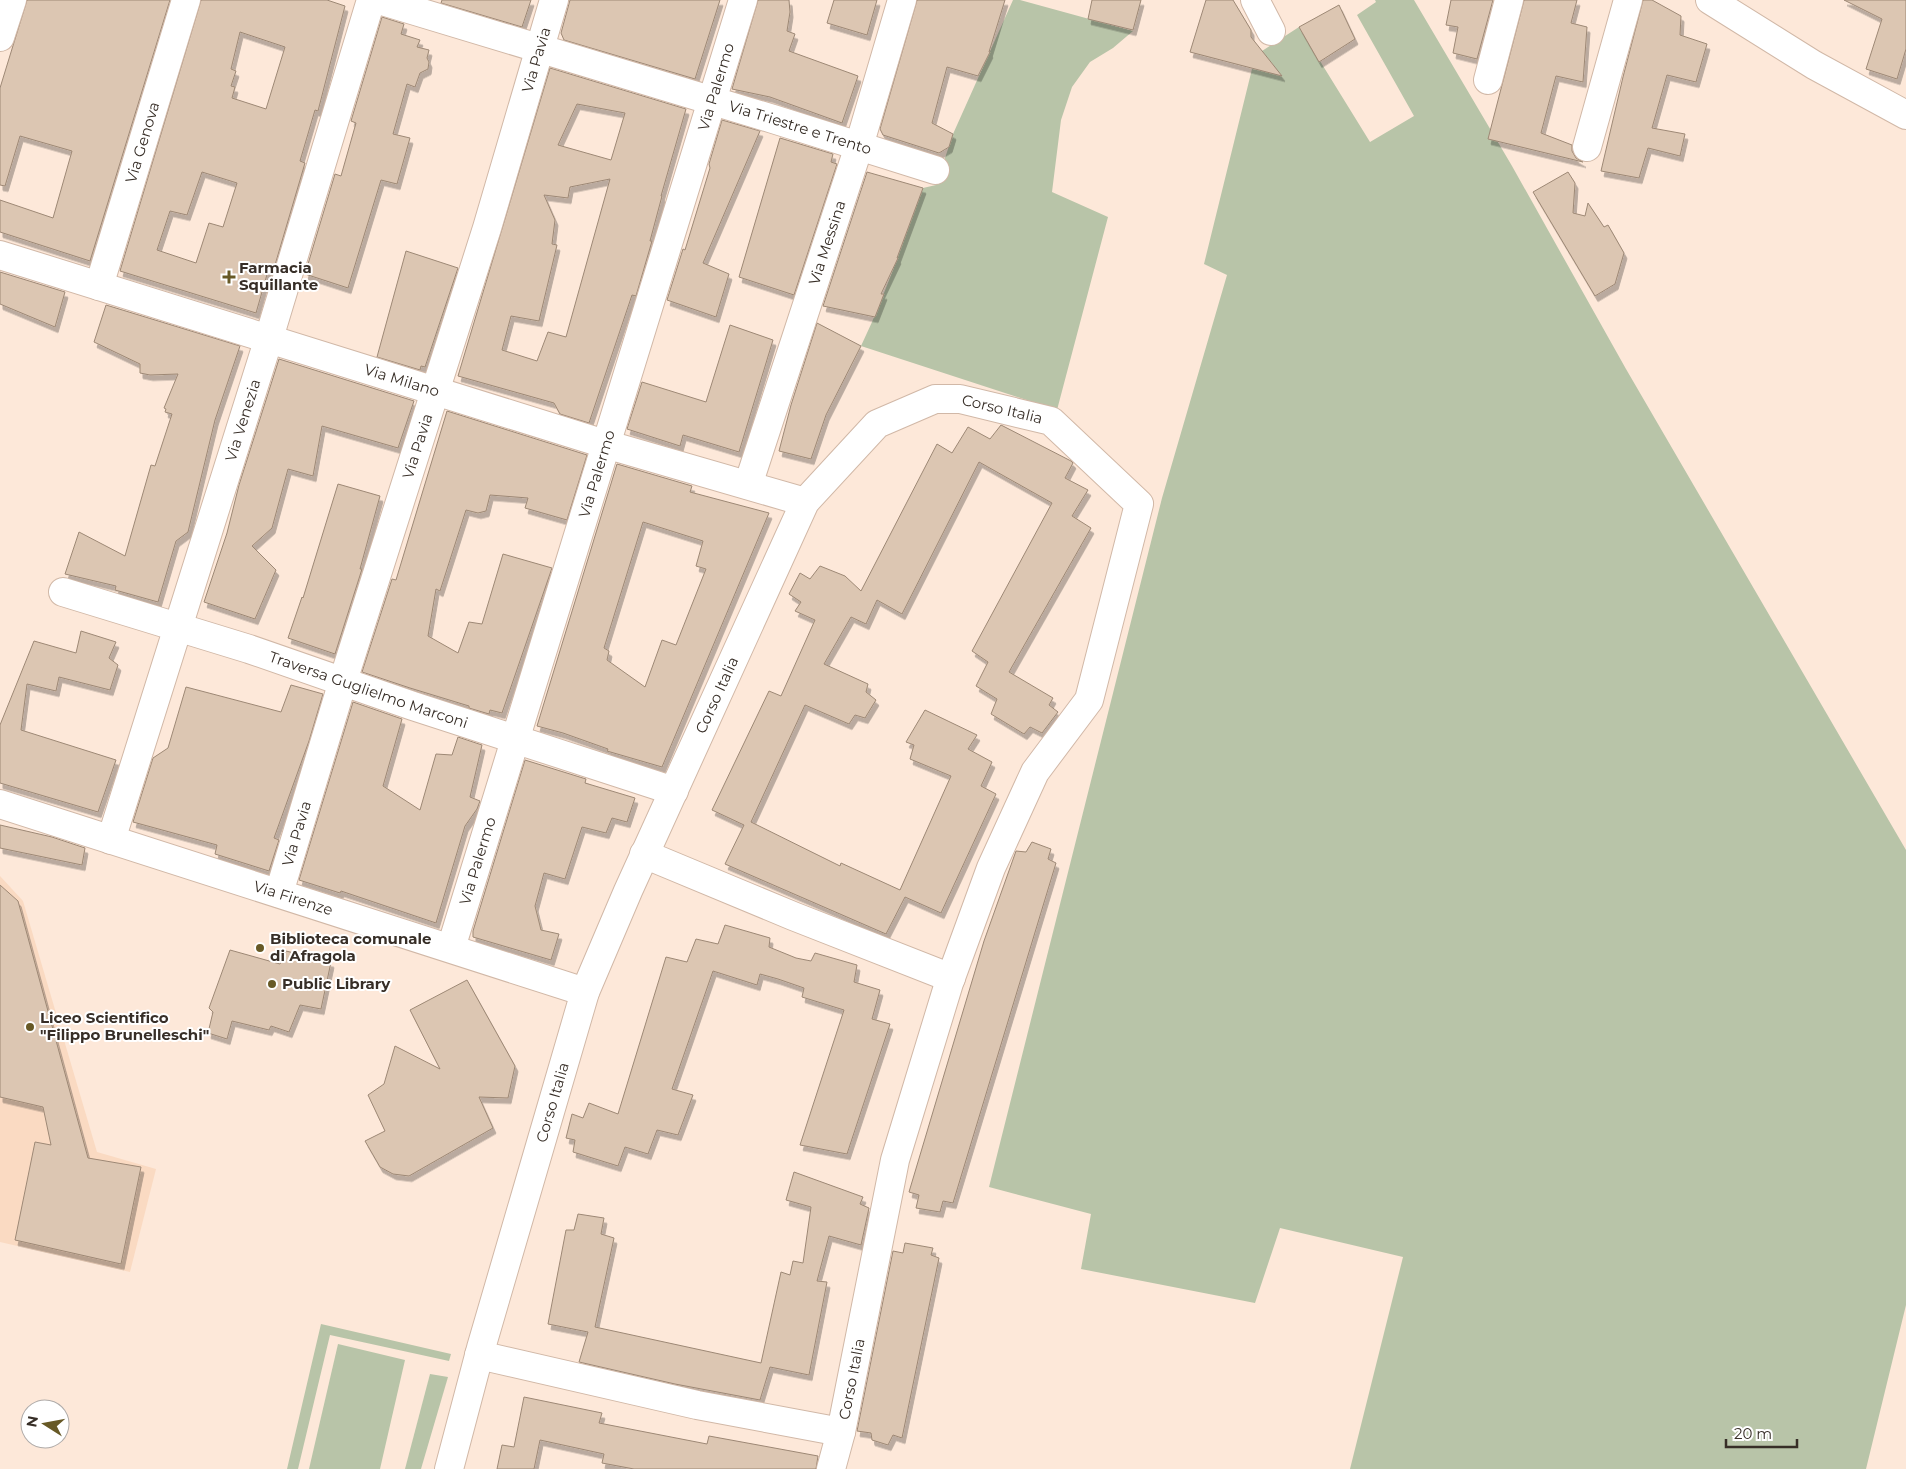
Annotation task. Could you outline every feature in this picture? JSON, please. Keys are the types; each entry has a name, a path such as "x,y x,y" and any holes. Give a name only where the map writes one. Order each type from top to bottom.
{"street":[{"path":"0,37 12,0"},
{"name":"Via Genova","path":"99,286 186,0"},
{"name":"Via Venezia","path":"111,840 269,338 371,0"},
{"name":"Via Triestre e Trento","path":"379,0 935,170"},
{"name":"Via Pavia","path":"279,893 343,681 436,391 554,0"},
{"name":"Via Palermo","path":"451,948 743,0"},
{"name":"Via Messina","path":"748,485 859,146 902,0"},
{"path":"1255,0 1271,32"},
{"path":"1488,80 1509,0"},
{"path":"1587,147 1628,0"},
{"path":"1710,0 1814,65 1906,115"},
{"name":"Via Milano","path":"0,255 605,444 805,502"},
{"name":"Corso Italia","path":"449,1469 479,1355 585,992 644,854 805,502 877,424 935,399 960,400 1051,421 1139,504 1088,700 1035,772 991,868 950,978 895,1160 842,1432 831,1469"},
{"name":"Traversa Guglielmo Marconi","path":"63,592 178,627 674,791"},
{"name":"Via Firenze","path":"0,804 585,992"},
{"path":"644,854 802,920 950,978"},
{"name":"Corso Italia","path":"479,1355 697,1405 842,1432"}],"shaded area":[{"name":"Liceo Scientifico \"Filippo Brunelleschi\"","path":"0,876 23,901 97,1152 156,1169 130,1272 0,1242"}],"green space":[{"path":"1013,0 1020,0 1133,31 1113,48 1090,62 1072,87 1061,120 1052,192 1108,217 1057,410 861,346 886,287 923,188 936,185 953,134"},
{"path":"1375,0 1414,0 1512,166 1626,369 1906,850 1906,1305 1866,1469 1350,1469 1403,1257 1280,1228 1255,1303 1081,1269 1091,1214 989,1187 1162,498 1227,275 1204,264 1252,69 1264,71 1274,66 1262,51 1299,27 1370,142 1414,116 1357,15 1376,2"},
{"path":"321,1324 451,1354 449,1361 330,1335 298,1469 287,1469"},
{"path":"338,1344 405,1360 380,1469 309,1469"},
{"path":"430,1374 448,1377 421,1469 405,1469"}],"building":[{"path":"27,0 170,0 90,261 0,232 0,200 53,218 72,151 20,136 5,186 0,185 0,88"},
{"path":"201,0 327,0 345,6 318,111 315,110 300,161 305,163 275,265 270,264 256,313 120,271","holes":["240,32 285,47 266,109 232,98 235,87 231,86 236,71 231,69","202,172 237,183 223,227 209,223 196,263 157,250 170,211 187,215"]},
{"path":"442,0 531,0 522,27 441,3"},
{"path":"570,0 720,0 695,79 564,40 561,33"},
{"path":"758,0 789,0 790,12 787,31 795,34 789,51 858,76 842,123 770,97 732,89"},
{"path":"834,0 877,0 867,35 827,23"},
{"path":"917,0 1005,0 990,52 978,76 947,67 932,123 953,134 949,147 939,153 883,135 880,129"},
{"path":"1092,0 1141,0 1133,30 1088,19"},
{"path":"1206,0 1233,0 1251,30 1251,37 1282,76 1190,52"},
{"path":"1451,0 1493,0 1477,59 1453,53 1458,27 1446,25"},
{"path":"1524,0 1577,0 1571,23 1587,27 1583,82 1556,76 1541,133 1572,145 1572,151 1576,158 1583,162 1488,139"},
{"path":"1643,0 1652,0 1681,16 1680,35 1707,44 1696,82 1667,75 1652,128 1685,134 1680,156 1648,148 1639,178 1601,171"},
{"path":"1844,0 1906,0 1906,49 1897,79 1866,69 1882,19"},
{"path":"1339,5 1355,39 1319,62 1299,27"},
{"path":"382,17 404,24 401,34 420,40 417,47 429,50 427,58 429,62 428,69 420,73 415,87 407,84 393,134 410,138 397,184 381,180 348,288 305,274 335,174 341,176 356,123 351,121"},
{"path":"550,68 686,109 661,196 650,241 652,241 636,296 632,295 589,423 560,414 554,403 458,376","holes":["577,104 625,113 611,160 558,145","610,179 566,337 548,332 537,361 502,350 511,316 539,321 557,245 552,244 555,220 544,195 568,198 570,187"]},
{"path":"722,120 760,131 703,263 729,274 716,317 667,300 683,249 685,250 710,168 709,164"},
{"path":"780,138 833,154 831,162 837,164 794,295 739,277"},
{"path":"867,172 923,188 898,258 881,294 884,294 875,317 823,306"},
{"path":"1568,172 1575,183 1573,213 1585,216 1588,203 1604,227 1608,225 1624,253 1615,284 1595,296 1533,192"},
{"path":"406,251 458,268 425,367 421,366 420,370 377,357"},
{"path":"0,272 65,292 55,327 0,304"},
{"path":"106,305 240,346 215,420 188,532 176,541 158,602 115,590 116,586 65,574 79,532 125,556 151,465 155,466 172,414 165,412 166,409 164,408 178,374 150,375 140,373 140,364 94,342"},
{"path":"817,323 861,346 826,415 811,459 779,451 791,405"},
{"path":"730,325 773,340 739,452 683,435 680,446 627,429 642,382 706,402"},
{"path":"279,359 414,401 398,448 322,426 313,476 288,469 272,528 252,546 276,570 255,619 204,602 227,533 239,485"},
{"path":"447,411 587,455 567,520 525,508 528,498 490,495 486,511 478,513 466,510 440,591 436,589 428,636 458,653 469,622 482,624 503,554 552,568 502,713 490,710 489,714 362,672 392,579 396,580"},
{"path":"1001,425 1071,461 1073,463 1065,478 1088,490 1072,516 1091,528 1009,672 1053,698 1049,705 1058,712 1042,733 1030,727 1024,734 991,714 997,699 976,686 988,662 972,651 1052,503 979,462 902,614 877,600 866,624 851,617 824,664 868,684 866,692 876,700 865,718 855,715 849,724 805,705 751,822 840,866 841,863 900,890 951,776 910,759 914,745 906,742 925,710 977,735 968,749 992,762 981,786 996,794 941,913 905,897 886,934 725,864 744,825 712,810 769,691 781,696 815,620 795,611 801,602 789,594 800,573 810,579 820,566 845,576 861,591 937,444 952,453 968,427 990,439"},
{"path":"617,464 692,486 690,492 769,513 662,767 607,751 608,749 537,726","holes":["643,522 703,541 696,566 706,569 676,645 662,640 645,687 607,660 609,651 604,648"]},
{"path":"338,484 380,496 360,569 362,569 335,654 288,638 303,598"},
{"path":"81,631 116,642 109,658 118,665 110,690 59,677 56,691 27,684 21,730 116,760 98,812 0,783 0,725 34,641 76,653"},
{"path":"291,685 323,694 309,741 274,838 279,840 269,871 215,854 217,845 133,822 153,758 168,748 186,687 281,712"},
{"path":"353,702 402,719 383,786 420,810 436,754 452,755 458,737 482,745 470,797 480,801 477,809 465,826 436,923 341,891 340,893 299,880"},
{"path":"525,760 586,779 585,783 635,798 627,822 612,818 606,833 582,827 565,879 544,873 535,906 541,930 559,934 551,960 473,937 473,931"},
{"path":"0,825 52,837 85,848 82,865 0,848"},
{"path":"1032,842 1051,849 1048,859 1056,863 953,1203 943,1201 940,1212 916,1208 919,1195 909,1192 984,941 1016,851 1026,852"},
{"name":"Liceo Scientifico \"Filippo Brunelleschi\"","path":"0,885 18,901 88,1158 141,1167 121,1264 15,1240 35,1142 51,1145 43,1107 0,1097"},
{"path":"725,925 770,938 769,947 796,958 811,961 815,953 857,965 854,982 880,990 872,1019 890,1024 847,1154 800,1145 844,1010 802,997 804,988 778,979 760,974 757,985 713,971 672,1089 693,1095 678,1135 657,1130 648,1154 625,1147 618,1166 573,1152 575,1140 566,1138 572,1114 583,1118 589,1103 618,1114 666,957 687,962 696,939 718,944"},
{"name":"Public Library","path":"230,950 280,964 286,951 331,962 321,1009 300,1005 289,1032 271,1026 269,1030 232,1021 227,1039 208,1033 213,1012 209,1008"},
{"path":"467,980 515,1066 508,1098 479,1097 493,1128 409,1176 393,1174 380,1167 365,1141 385,1131 368,1095 384,1084 395,1046 440,1069 410,1010"},
{"path":"794,1172 863,1197 860,1204 869,1208 861,1245 829,1236 817,1281 827,1282 809,1375 770,1367 760,1400 675,1384 579,1362 588,1332 548,1324 566,1230 574,1230 578,1214 604,1218 601,1234 614,1238 595,1327 761,1363 781,1272 790,1275 793,1261 803,1263 811,1207 786,1200"},
{"path":"905,1243 933,1248 931,1255 939,1258 902,1438 893,1435 888,1445 872,1440 871,1433 857,1431 893,1251 903,1253"},
{"path":"524,1397 602,1413 599,1423 707,1444 709,1436 818,1456 816,1469 634,1469 602,1463 604,1454 540,1440 534,1469 497,1469 502,1445 514,1447"}],"place":[{"name":"Farmacia Squillante","path":"229,277"},
{"name":"Biblioteca comunale di Afragola","path":"260,948"},
{"name":"Public Library","path":"272,984"},
{"name":"Liceo Scientifico \"Filippo Brunelleschi\"","path":"30,1027"}]}
